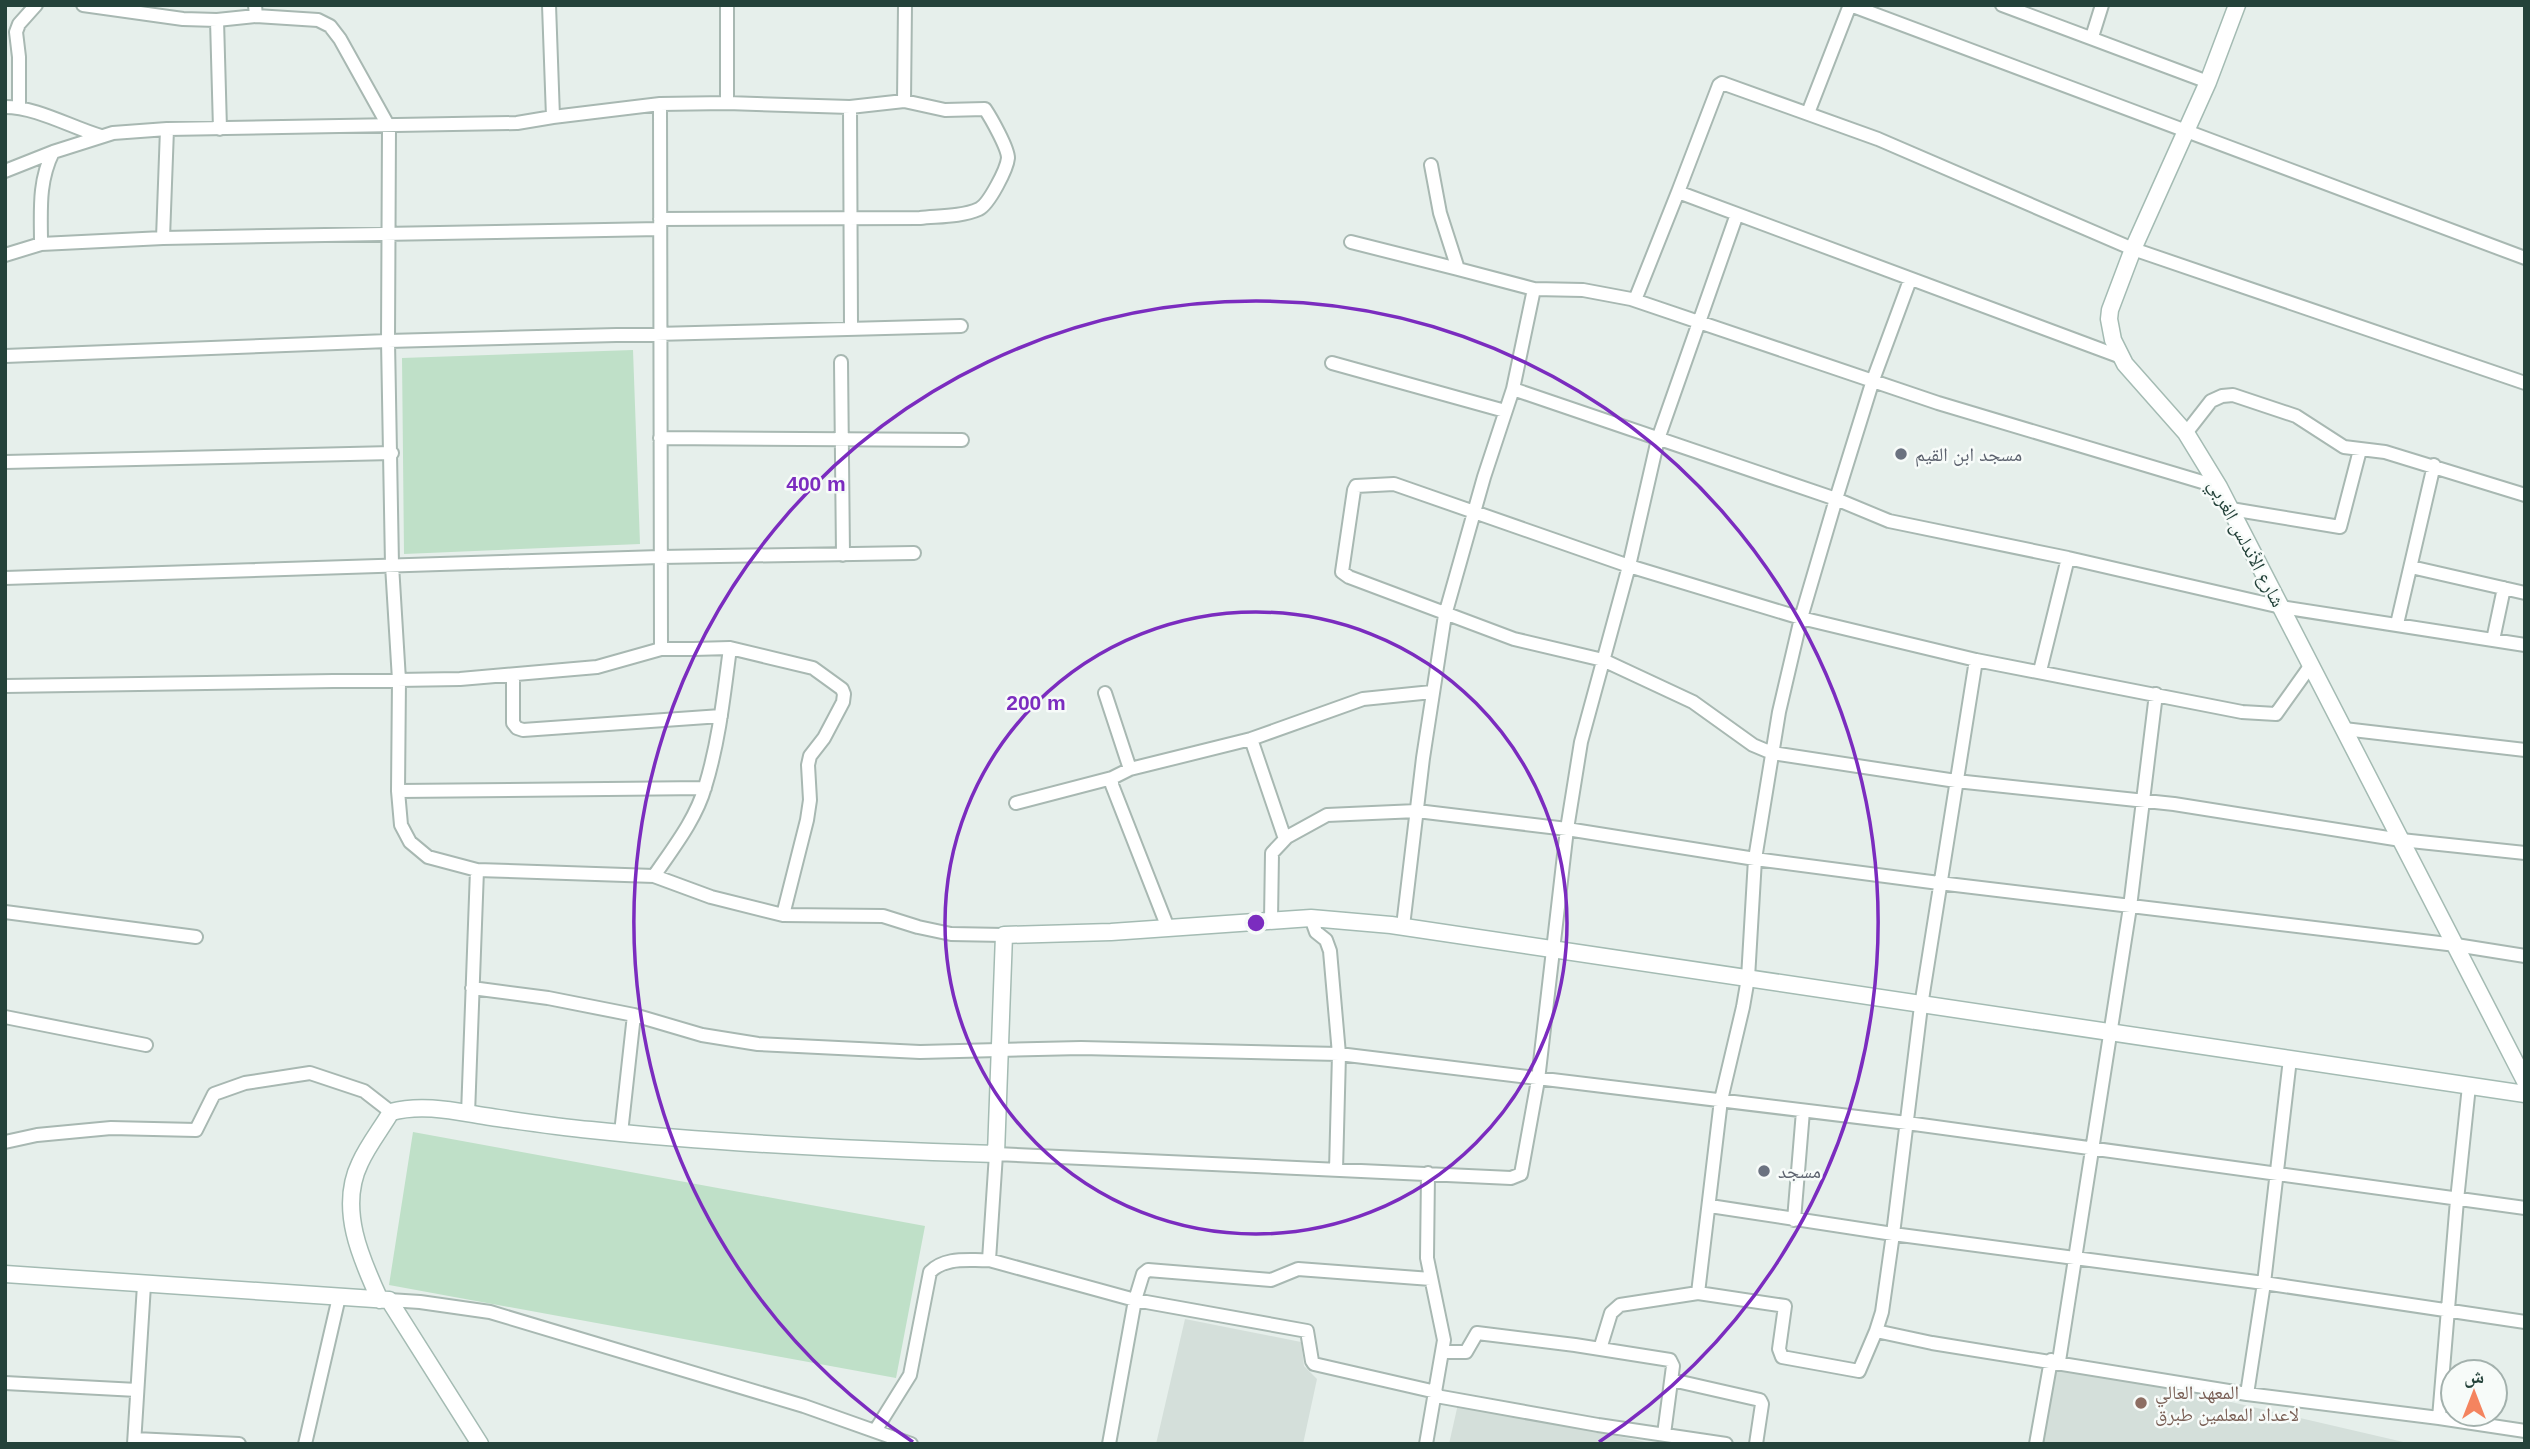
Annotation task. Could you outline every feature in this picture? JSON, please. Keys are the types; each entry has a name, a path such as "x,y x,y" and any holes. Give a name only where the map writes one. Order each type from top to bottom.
{"street":[{"path":"19,107 16,32 19,24 36,5"},
{"path":"83,5 183,19 217,20 255,11 318,20 330,26 340,39 389,127 388,341 392,565 399,680 398,791 401,825 410,842 428,857 477,870 654,876 711,897 783,915 883,916 951,934 1004,935 1168,928 1311,918 1403,926 1921,1006 2525,1094"},
{"path":"553,117 549,5 564,5"},
{"path":"727,5 727,103"},
{"path":"904,101 905,5"},
{"path":"1808,113 1850,5 2525,258"},
{"path":"2002,5 2208,82"},
{"path":"2092,37 2102,5"},
{"name":"شارع الأندلس الغربي","path":"2237,5 2208,82 2133,249 2110,310 2110,328 2129,370 2186,433 2219,487 2525,1081"},
{"path":"217,20 220,130"},
{"path":"5,58 19,57"},
{"path":"1635,300 1719,84 1878,139 2133,249 2525,383"},
{"path":"5,172 53,152 113,133 517,123 660,104 727,103 850,107 904,101 945,110 983,108 1008,158 992,195 979,208 955,215 389,234 163,238 41,244 5,255"},
{"path":"660,104 661,649"},
{"path":"5,107 19,107 101,136"},
{"path":"850,107 851,327"},
{"path":"163,238 167,130"},
{"path":"41,244 41,186 44,170 53,152"},
{"path":"1431,165 1440,213 1458,269"},
{"path":"1678,192 2121,357"},
{"path":"480,1444 369,1275 352,1228 351,1195 359,1165 391,1112 406,1108 434,1108 549,1126 621,1133 1511,1178 1521,1174 1538,1080 1567,829 1581,742 1629,566 1658,439 1737,214"},
{"path":"1351,242 1534,289 1583,290 1635,300 1986,418 2219,487"},
{"path":"1698,1293 1721,1100 1748,978 1755,859 1779,712 1801,618 1872,380 1910,279"},
{"path":"1403,926 1432,692 1445,615 1474,511 1513,389 1534,289"},
{"path":"5,356 388,341 961,326"},
{"path":"841,362 842,555"},
{"path":"1332,363 1505,411"},
{"path":"1513,389 1836,499 1889,521 2068,558 2281,607 2525,645"},
{"path":"2186,433 2211,401 2233,395 2296,416 2344,447 2385,452 2525,495"},
{"path":"660,438 962,440"},
{"path":"2231,509 2340,527 2360,450"},
{"path":"5,462 391,453"},
{"path":"2397,624 2434,465"},
{"path":"2311,665 2280,710 2270,715 2242,712 1976,660 1801,618 1629,566 1394,484 1356,486 1354,490 1343,573 1445,615 1524,642 1604,660 1693,702 1753,745 1772,753 1956,782 2142,801 2401,840 2525,853"},
{"path":"5,578 660,557 914,553"},
{"path":"2040,671 2068,558"},
{"path":"2411,567 2525,593"},
{"path":"2493,640 2504,588"},
{"path":"654,876 689,823 705,788 720,716 730,648"},
{"path":"5,686 399,680 513,675 597,667 661,649 730,648 813,668 842,689 844,694 824,738 810,757 810,800 783,915"},
{"path":"1600,1349 1611,1313 1620,1305 1698,1293 1785,1306 1779,1349 1782,1357 1859,1371 1882,1312 1921,1006 1976,660"},
{"path":"513,675 513,723 523,730 720,716"},
{"path":"1016,803 1112,778 1130,769 1251,739 1350,703 1381,696 1432,692"},
{"path":"1105,693 1130,769"},
{"path":"2036,1444 2055,1361 2092,1150 2130,907 2156,694"},
{"path":"2344,729 2525,750"},
{"path":"1251,739 1285,839"},
{"path":"1112,778 1112,785 1168,928"},
{"path":"398,791 705,788"},
{"path":"1270,920 1272,853 1285,839 1327,815 1417,811 1567,829 1755,859 2456,945 2525,956"},
{"path":"468,1114 477,870"},
{"path":"5,912 196,937"},
{"path":"1311,918 1316,932 1326,940 1331,951 1339,1054 1336,1170"},
{"path":"989,1260 1001,1049 1004,935"},
{"path":"472,988 548,998 634,1015 702,1035 758,1044 920,1052 1001,1049 1339,1054 1907,1124 2525,1208"},
{"path":"621,1133 634,1015"},
{"path":"5,1017 146,1045"},
{"path":"2247,1394 2264,1283 2290,1059"},
{"path":"5,1142 37,1135 111,1128 196,1130 214,1094 245,1083 310,1073 364,1091 391,1112"},
{"path":"2443,1358 2469,1086"},
{"path":"1794,1220 1803,1111"},
{"path":"1426,1444 1444,1352 1444,1337 1427,1258 1428,1173"},
{"path":"1710,1206 2525,1322"},
{"path":"875,1431 910,1375 930,1272 946,1261 989,1260 1135,1300 1307,1331 1314,1364 1436,1394 1598,1425 1726,1444"},
{"path":"1109,1444 1135,1300 1143,1274 1148,1270 1271,1280 1298,1269 1432,1279"},
{"path":"5,1274 420,1302 490,1312 804,1406 911,1444"},
{"path":"144,1284 135,1441 239,1444"},
{"path":"305,1444 339,1297"},
{"path":"1876,1331 1932,1343 2247,1394 2439,1418"},
{"path":"1444,1352 1466,1352 1476,1333 1670,1360 1673,1366 1672,1380 1664,1434"},
{"path":"1672,1380 1760,1400 1762,1404 1756,1444"},
{"path":"5,1383 137,1390"},
{"path":"2500,1428 2525,1432"}],"shaded area":[{"path":"1185,1319 1301,1342 1304,1366 1317,1379 1303,1444 1156,1444"},
{"name":"المعهد العالي لاعداد المعلمين طبرق","path":"2055,1361 2412,1444 2041,1444"},
{"path":"1458,1404 1656,1444 1449,1444"}],"green space":[{"path":"633,350 640,544 404,554 402,358"},
{"path":"413,1132 925,1226 896,1378 389,1285"}],"place":[{"name":"مسجد ابن القيم","path":"1901,454"},
{"name":"مسجد","path":"1764,1171"},
{"name":"المعهد العالي لاعداد المعلمين طبرق","path":"2141,1403"}]}
